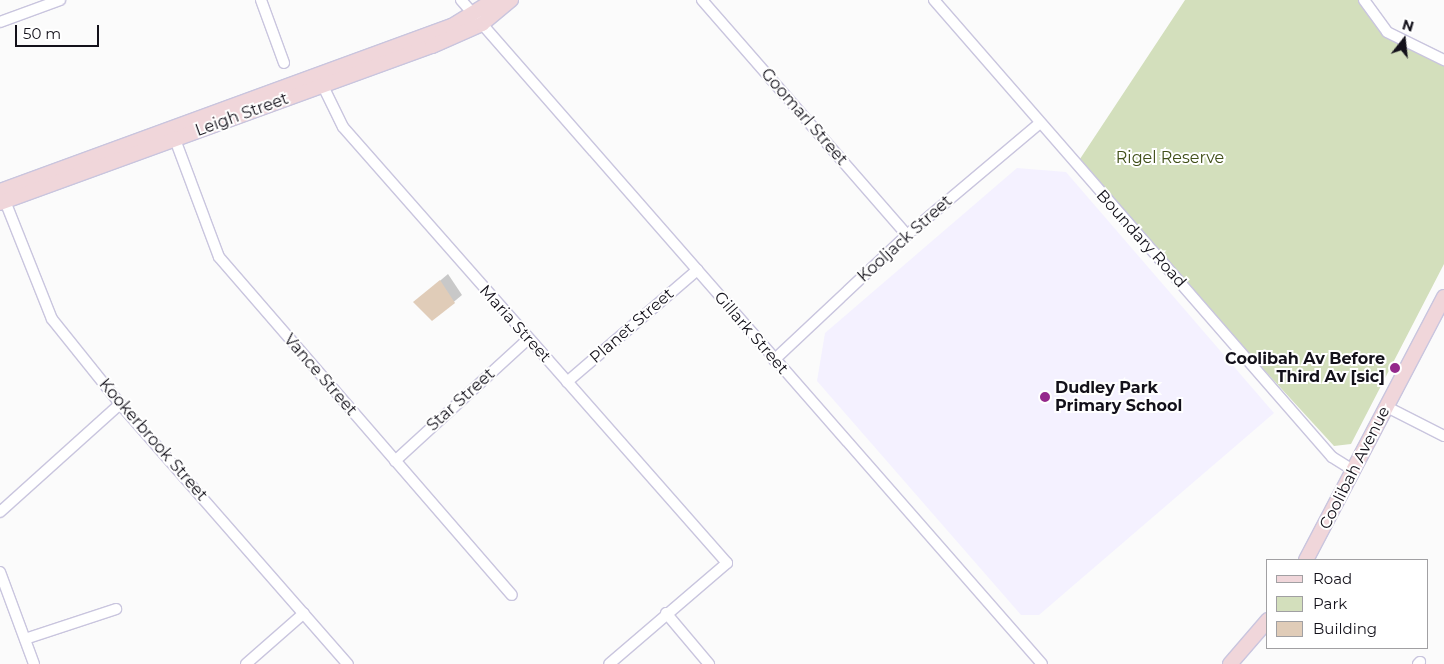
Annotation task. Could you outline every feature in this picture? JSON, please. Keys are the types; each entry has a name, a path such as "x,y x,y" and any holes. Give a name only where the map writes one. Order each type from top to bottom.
{"street":[{"path":"0,22 60,0"},
{"path":"260,0 284,63"},
{"name":"Gillark Street","path":"461,0 698,270 774,360 1042,664"},
{"path":"478,20 494,0"},
{"path":"478,20 511,0"},
{"name":"Goomarl Street","path":"702,0 907,235"},
{"name":"Boundary Road","path":"934,0 1332,456 1353,470"},
{"path":"1364,0 1387,32 1444,60"},
{"name":"Leigh Street","path":"2,197 478,20"},
{"name":"Maria Street","path":"320,80 343,127 727,563 666,613"},
{"name":"Kooljack Street","path":"774,360 907,235 1040,123"},
{"name":"Vance Street","path":"173,134 219,257 512,595"},
{"name":"Kookerbrook Street","path":"2,197 52,319 120,404 348,664"},
{"name":"Planet Street","path":"567,382 698,270"},
{"name":"Coolibah Avenue","path":"1307,559 1444,297"},
{"name":"Star Street","path":"395,462 528,339"},
{"path":"0,510 120,404"},
{"path":"1387,406 1444,436"},
{"path":"0,572 34,664"},
{"path":"25,639 116,609"},
{"path":"246,664 304,613"},
{"path":"609,664 666,613 709,664"},
{"path":"1230,664 1266,622"}],"shaded area":[{"name":"Dudley Park Primary School","path":"1017,168 1066,172 1274,413 1039,615 1021,615 817,381 825,333"}],"green space":[{"name":"Rigel Reserve","path":"1185,0 1364,0 1387,32 1444,60 1444,264 1351,444 1334,446 1076,165"}],"building":[{"path":"440,280 455,303 432,321 413,302"}],"place":[{"name":"Coolibah Av Before Third Av [sic]","path":"1395,368"},
{"name":"Dudley Park Primary School","path":"1045,397"}]}
